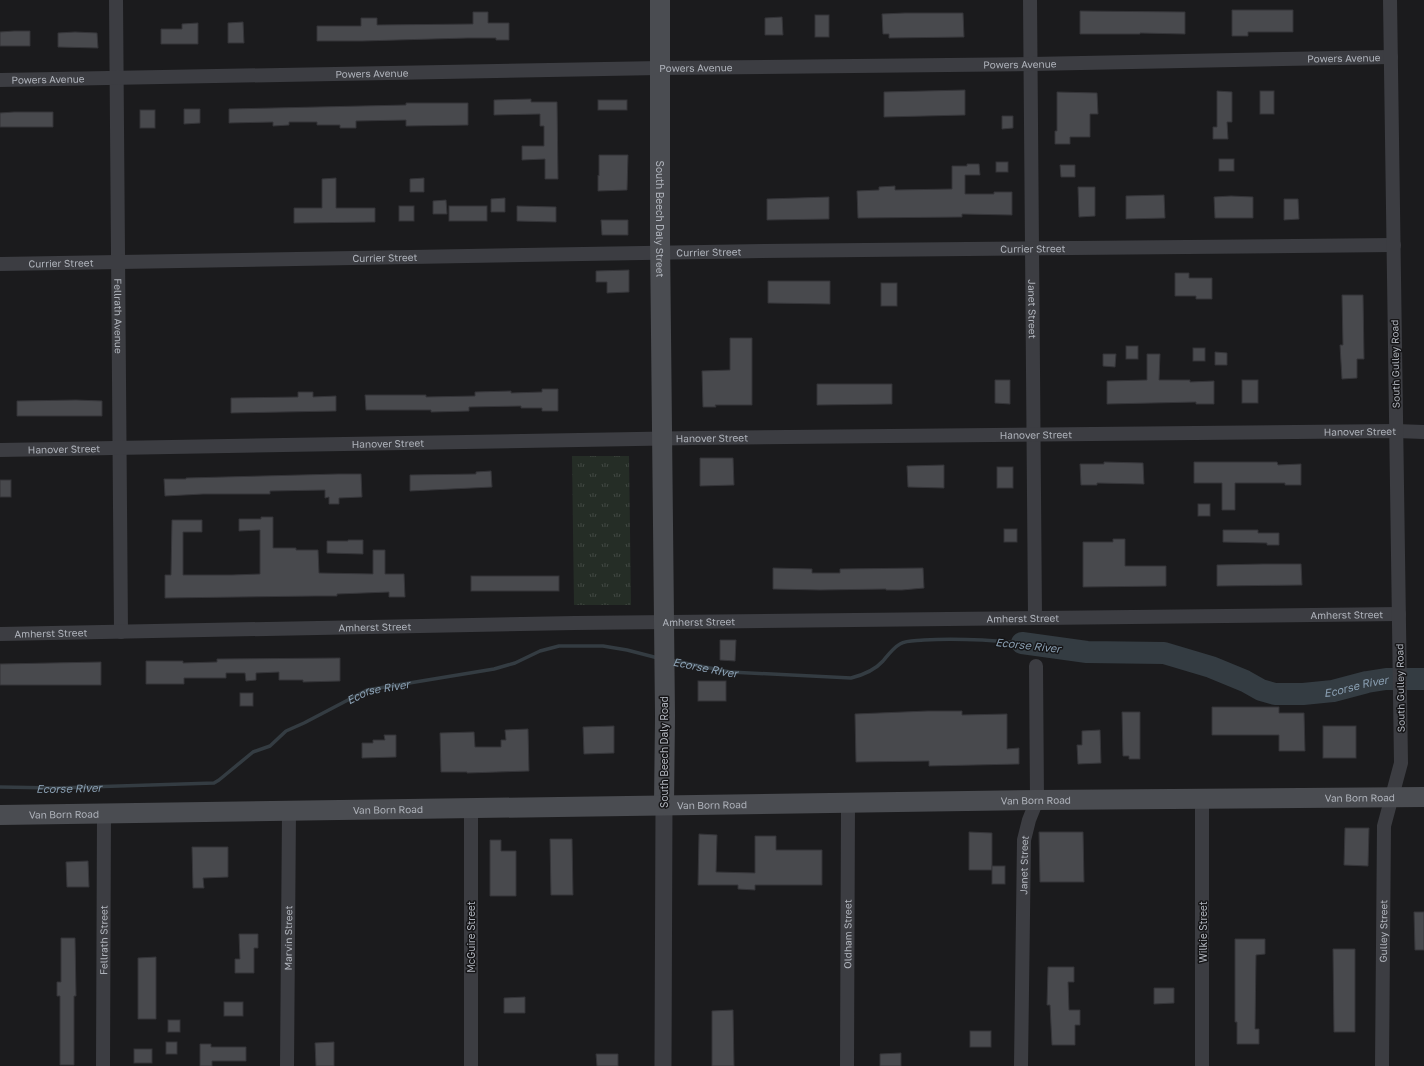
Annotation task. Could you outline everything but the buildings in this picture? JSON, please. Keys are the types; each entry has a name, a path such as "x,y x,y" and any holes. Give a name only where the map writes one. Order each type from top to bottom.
{"main road":[{"name":"South Beech Daly Street","path":"660,0 661,438"},
{"name":"South Beech Daly Road","path":"661,438 664,646 664,805"},
{"name":"Van Born Road","path":"0,815 1037,800 1424,797"}],"street":[{"name":"Fellrath Avenue","path":"116,0 120,632"},
{"name":"Janet Street","path":"1030,0 1036,618"},
{"name":"South Gulley Road","path":"1390,0 1401,763 1392,798"},
{"name":"Powers Avenue","path":"0,80 1391,57"},
{"name":"Currier Street","path":"0,264 660,253 1394,245"},
{"name":"Hanover Street","path":"0,450 661,438 1396,431 1424,432"},
{"name":"Amherst Street","path":"0,634 663,622 1399,614"},
{"name":"Janet Street","path":"1021,1066 1024,840 1029,820 1037,800 1036,666"},
{"name":"Gulley Street","path":"1382,1066 1384,826 1392,798"},
{"name":"Wilkie Street","path":"1202,799 1202,1066"},
{"name":"Oldham Street","path":"847,1066 848,803"},
{"name":"South Beech Daly Road","path":"663,1066 664,805"},
{"name":"McGuire Street","path":"470,1066 471,808"},
{"name":"Marvin Street","path":"287,1066 289,811"},
{"name":"Fellrath Street","path":"103,1066 104,813"}],"green space":[{"path":"572,456 629,456 631,605 574,605"}],"waterway":[{"name":"Ecorse River","path":"670,660 730,672 851,678 872,670 895,648 906,642 936,639 961,639 1022,643"},
{"name":"Ecorse River","path":"1022,643 1087,652 1164,653 1211,667 1245,681 1261,690 1275,694 1303,694 1333,691 1367,682 1386,679 1424,679"},
{"name":"Ecorse River","path":"0,787 56,788 214,783 253,752 270,746 286,731 367,690 494,669 515,663 540,651 559,646 603,646 627,650 658,658"}]}
